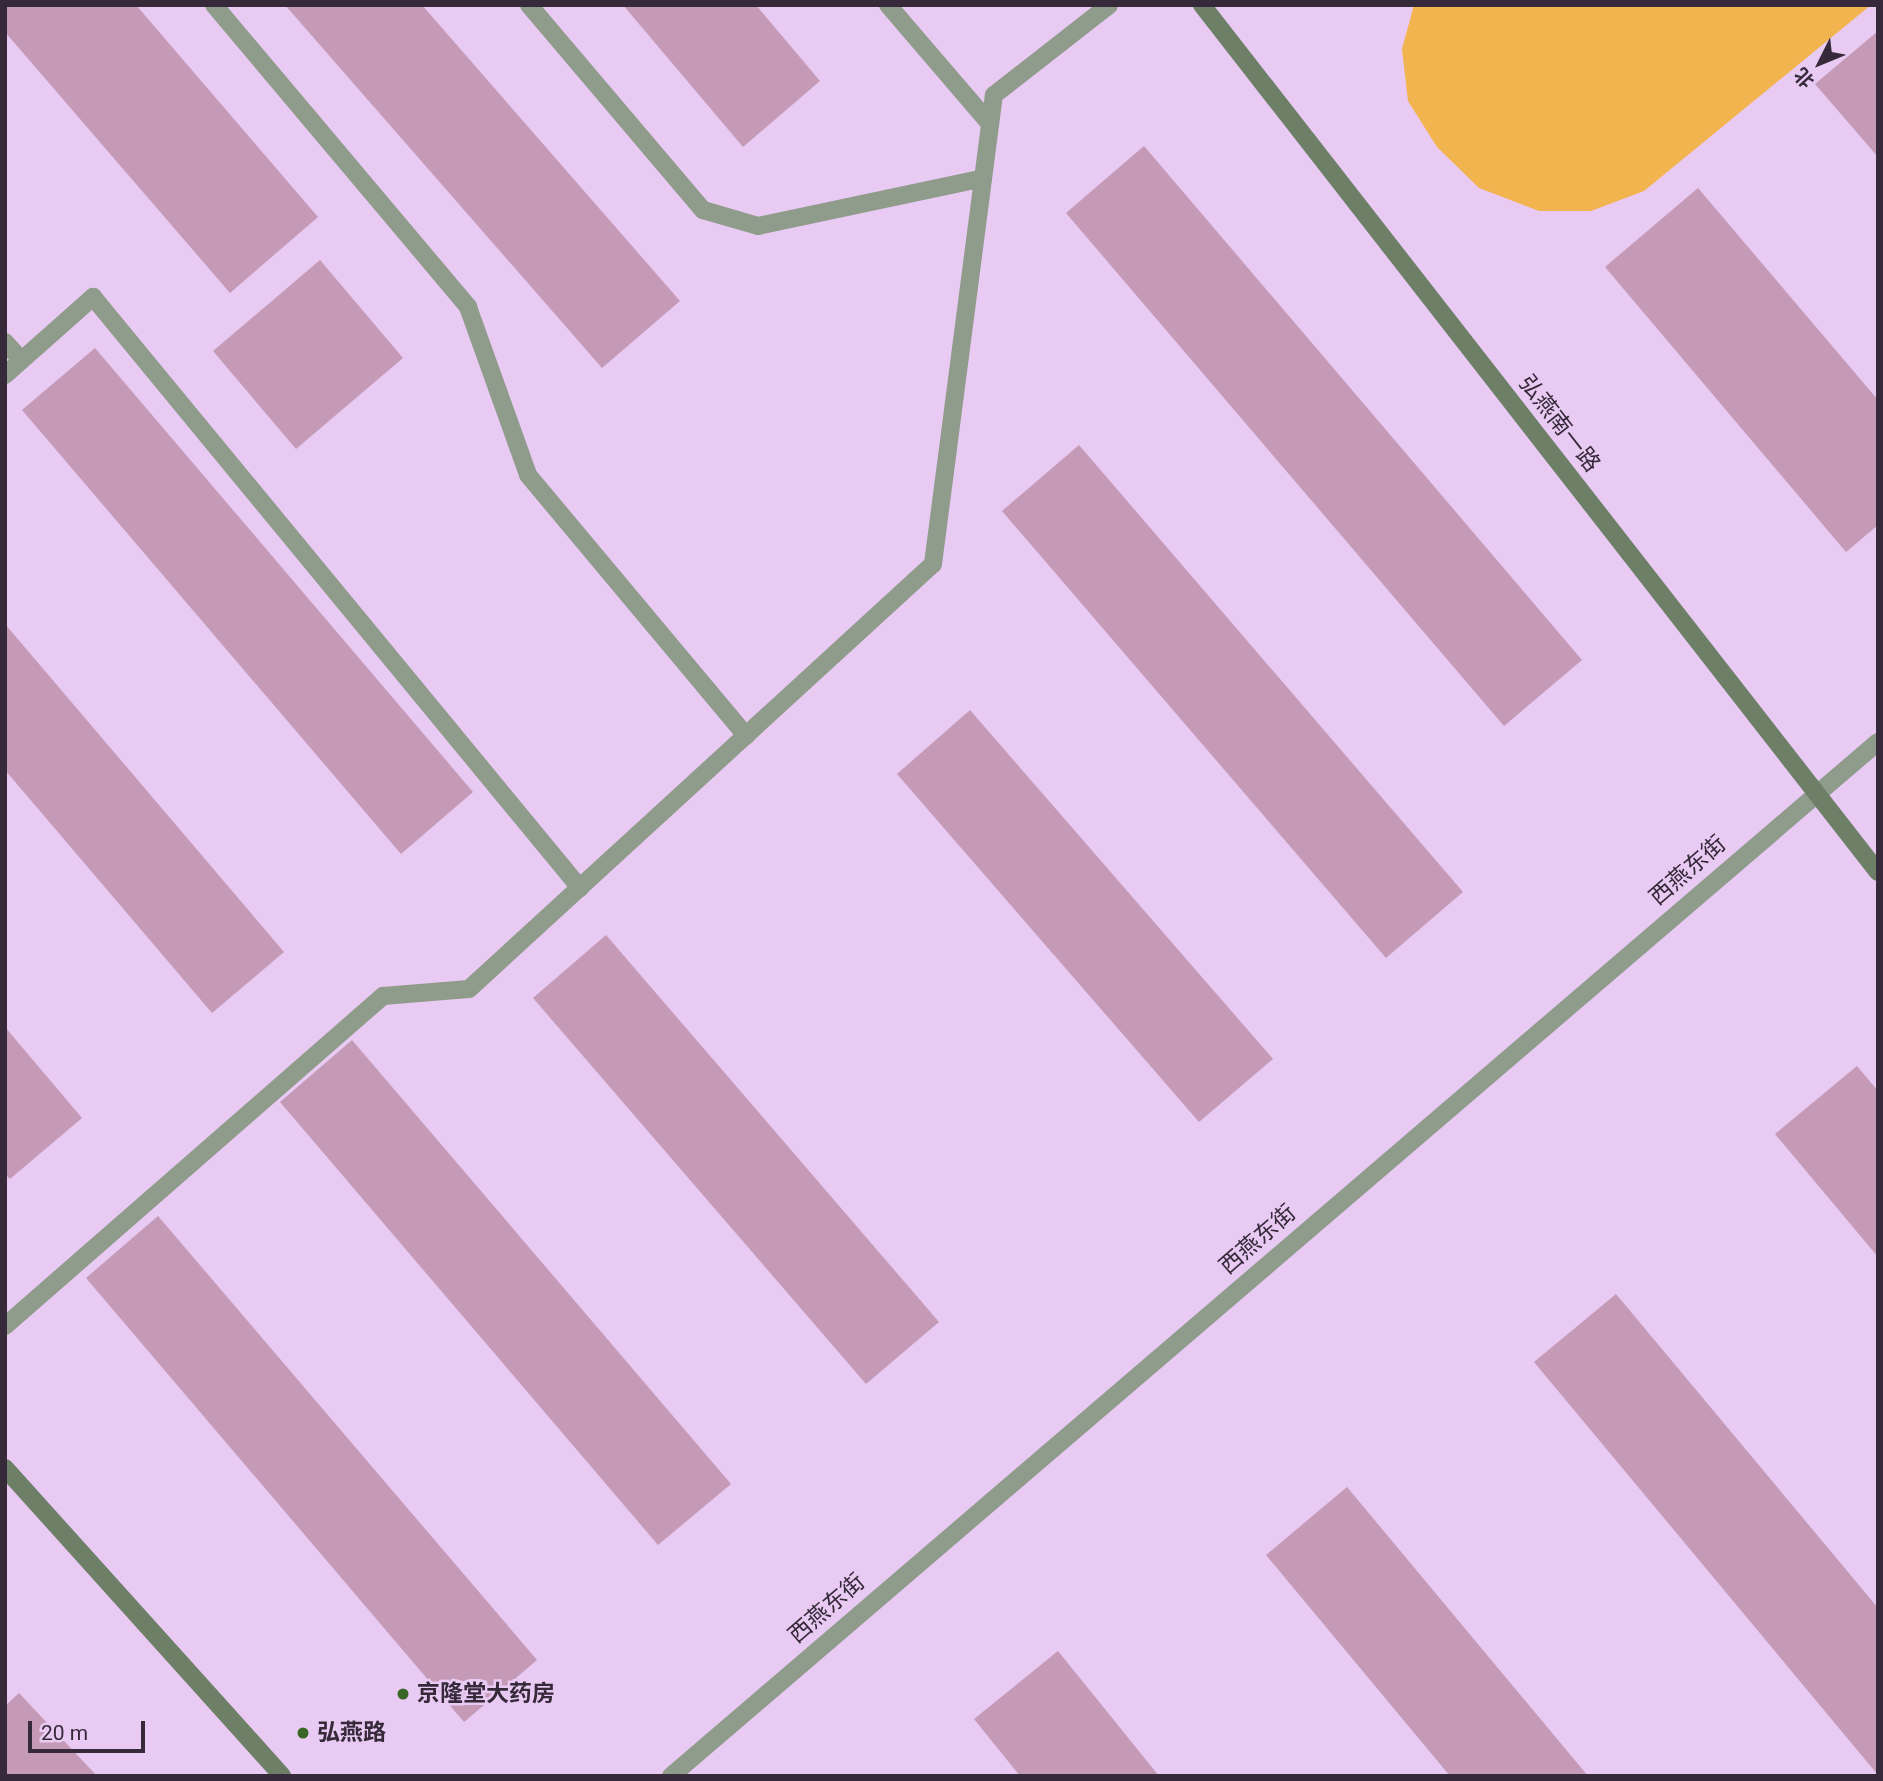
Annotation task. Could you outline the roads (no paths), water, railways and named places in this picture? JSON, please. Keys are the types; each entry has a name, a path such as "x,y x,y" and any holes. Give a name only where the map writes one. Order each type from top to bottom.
{"street":[{"path":"214,5 468,307 528,475 746,736"},
{"path":"529,5 703,210 758,226 983,178"},
{"path":"888,5 990,124"},
{"path":"5,1326 383,996 469,989 933,565 994,95 1109,5"},
{"name":"弘燕南一路","path":"1202,5 1878,872"},
{"path":"5,375 93,297 580,888"},
{"path":"5,342 21,360"},
{"name":"西燕东街","path":"671,1776 1878,742"},
{"path":"5,1468 282,1776"}],"place":[{"name":"京隆堂大药房","path":"403,1694"},
{"name":"弘燕路","path":"303,1733"}]}
